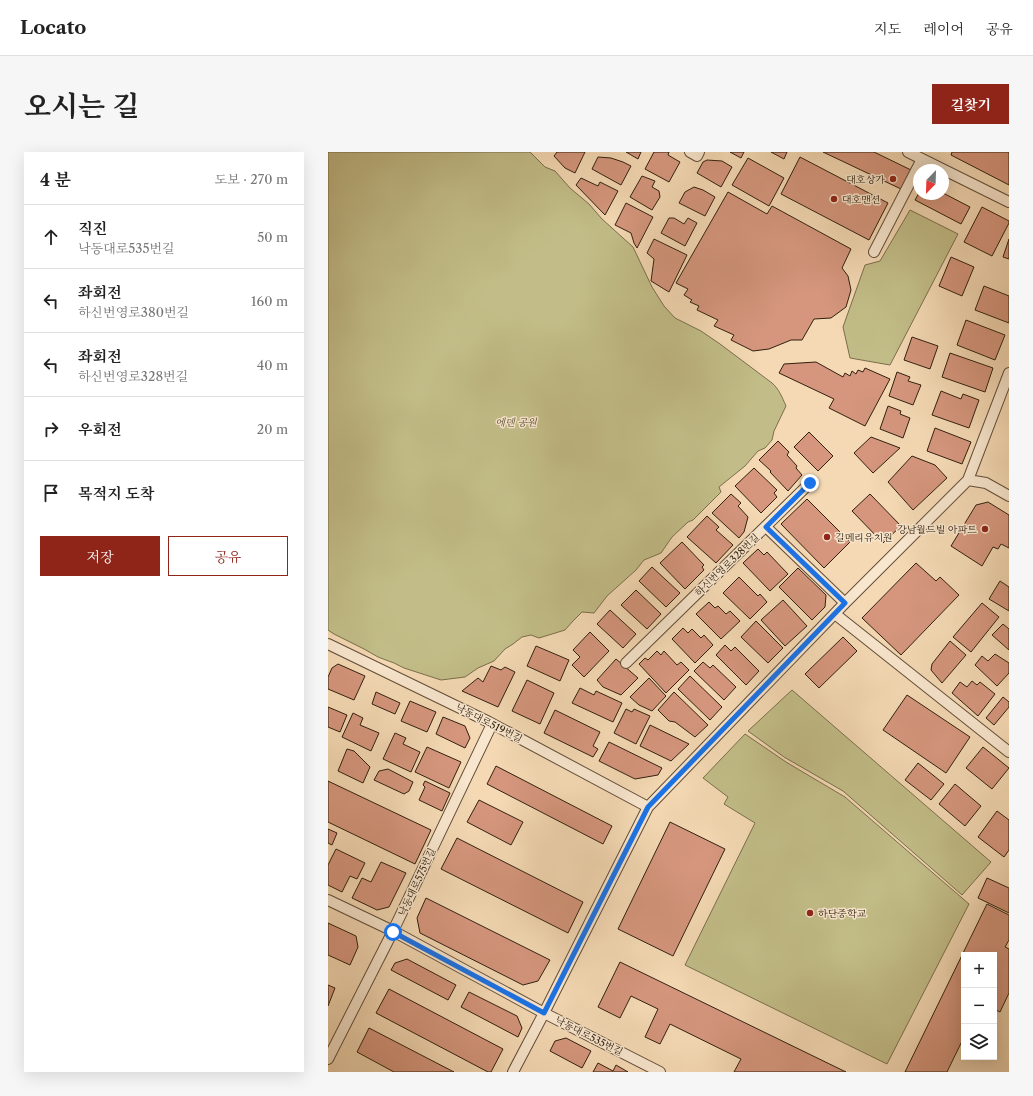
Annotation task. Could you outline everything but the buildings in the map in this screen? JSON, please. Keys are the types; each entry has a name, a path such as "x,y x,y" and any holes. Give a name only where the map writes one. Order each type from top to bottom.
{"lane":[{"path":"690,152 697,156 698,152"},
{"path":"908,152 1009,202"},
{"path":"874,252 922,159"},
{"path":"513,1072 648,807 845,603 968,480 1009,373"},
{"path":"968,480 986,483 1009,496"},
{"path":"766,527 810,483"},
{"name":"하신번영로328번길","path":"626,663 766,527 845,603"},
{"path":"835,614 1009,752"},
{"name":"낙동대로519번길","path":"329,649 492,724 648,807"},
{"name":"낙동대로575번길","path":"328,1059 393,932 492,724"},
{"name":"낙동대로535번길","path":"328,900 393,932 544,1013 660,1072"}],"green space":[{"name":"에덴 공원","path":"328,152 530,152 545,167 555,171 570,188 589,204 602,219 633,247 652,287 664,306 675,318 701,331 772,383 782,396 786,406 774,431 772,440 765,448 758,451 745,466 719,487 721,492 693,520 688,522 672,537 661,553 644,560 636,570 607,596 594,613 582,612 565,630 539,638 531,635 522,637 505,649 494,661 478,668 465,677 441,680 404,668 378,657 328,630"},
{"path":"910,210 958,234 890,365 850,358 843,327 865,265 880,261"},
{"path":"792,690 991,862 962,895 843,791 784,757 748,731"},
{"path":"745,734 786,762 845,797 969,904 887,1064 685,965 755,823 724,804 728,797 703,778"}],"place":[{"name":"대호상가","path":"893,179"},
{"name":"대호맨션","path":"834,199"},
{"name":"강남월드빌 아파트","path":"985,529"},
{"name":"길메리유치원","path":"827,537"},
{"name":"하단중학교","path":"810,913"}],"route":[{"path":"393,932 544,1013 648,807 845,603 766,527 810,483"}]}
